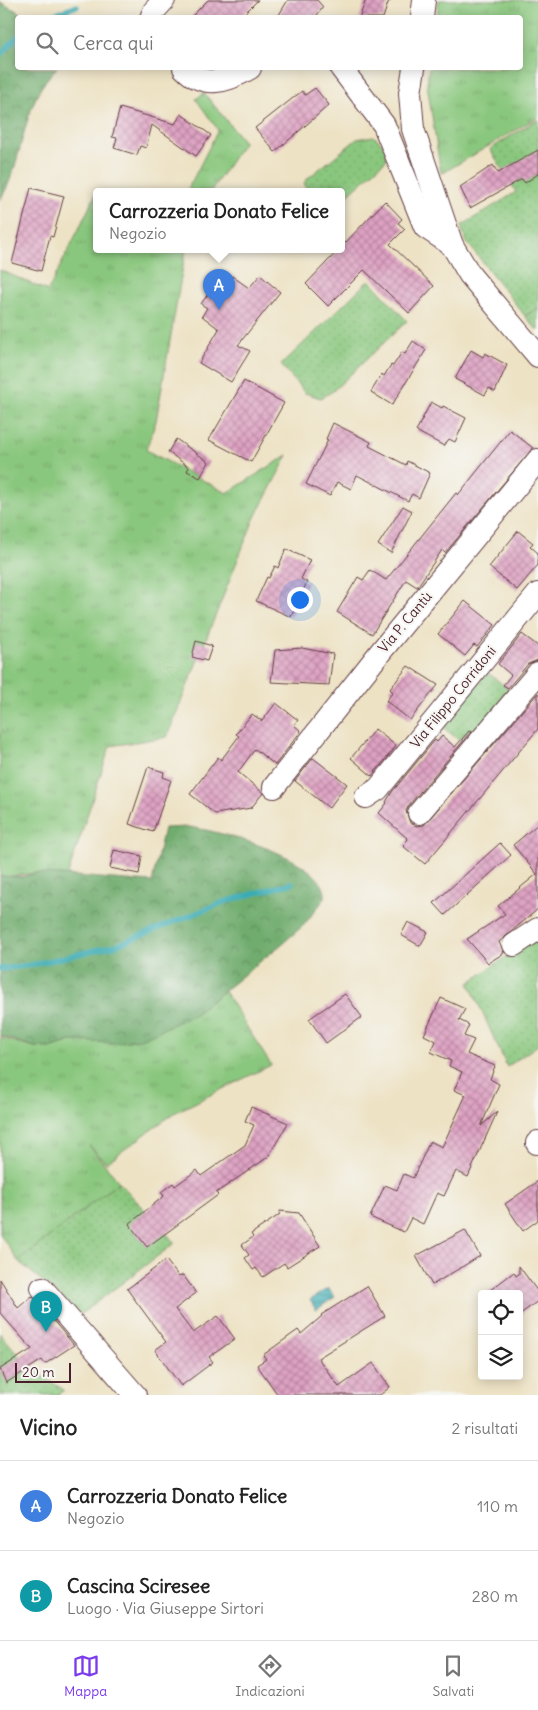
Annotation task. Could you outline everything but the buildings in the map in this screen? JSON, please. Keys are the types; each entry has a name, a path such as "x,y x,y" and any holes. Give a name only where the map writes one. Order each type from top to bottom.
{"street":[{"path":"152,15 164,0"},
{"path":"422,15 424,0"},
{"path":"186,70 199,80 214,82 236,76 246,70"},
{"path":"343,70 384,125 425,227 452,245"},
{"path":"414,70 410,93 413,128 452,245 470,274 538,356"},
{"name":"Via P. Cantù","path":"274,786 382,650 538,460"},
{"name":"Via Filippo Corridoni","path":"366,797 378,789 538,594"},
{"path":"419,813 538,673"},
{"path":"514,945 538,929"},
{"path":"42,1288 135,1395"}],"green space":[{"path":"439,0 538,0 538,117 441,174 427,84 429,70 523,70 523,15 437,15"},
{"path":"0,2 24,15 15,15 15,70 55,70 36,97 15,167 0,200"},
{"path":"204,93 244,142 213,188 189,188 218,130 196,99"},
{"path":"538,119 538,308 525,316 466,241 461,226 516,192 490,149"},
{"path":"373,136 384,146 386,160 345,197 345,188 306,188 304,183 308,178 357,139"},
{"path":"93,200 93,253 185,253 156,421 146,450 227,493 288,455 254,519 167,737 110,746 67,877 36,873 4,877 0,876 0,270 48,291"},
{"path":"369,280 407,321 333,391 321,398 305,393 281,365"},
{"path":"538,308 538,331 525,316"},
{"path":"482,668 512,692 476,736 469,731 460,741 436,722"},
{"path":"189,827 246,841 292,859 310,871 322,884 325,898 304,925 195,1014 141,1039 115,1043 71,1041 50,1048 35,1047 0,1036 0,876 22,877 36,873 152,882 164,828"},
{"path":"538,934 538,1045 507,1067 469,983"},
{"path":"224,991 271,1065 174,1113 106,1163 89,1145 119,1182 18,1261 0,1234 0,1038 35,1047 50,1048 203,1007"},
{"path":"119,1182 175,1243 81,1314 18,1261"},
{"path":"0,1333 30,1368 64,1390 57,1395 0,1395"}],"water":[{"path":"328,1288 335,1297 316,1310 310,1300"}],"waterway":[{"path":"52,15 77,6"},
{"path":"0,55 15,39"},
{"path":"0,969 31,965 117,945 224,902 292,883"}],"place":[{"name":"Carrozzeria Donato Felice","path":"219,310"},
{"name":"Cascina Sciresee","path":"46,1332"}]}
